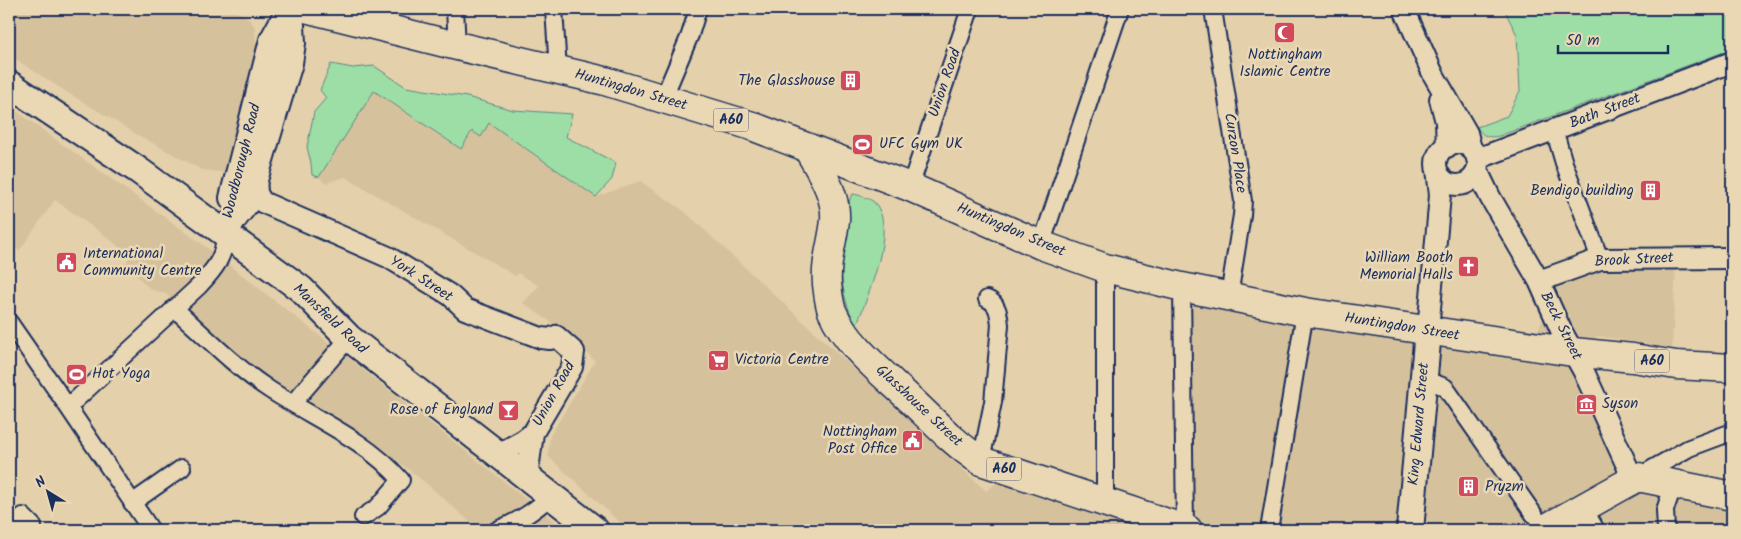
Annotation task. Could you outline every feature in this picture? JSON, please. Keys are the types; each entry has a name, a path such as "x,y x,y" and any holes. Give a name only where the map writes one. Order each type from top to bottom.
{"highway":[{"name":"Huntingdon Street","path":"309,9 605,81 749,125 910,187 1041,245 1105,268 1182,287 1305,312 1573,352 1633,358 1676,365 1732,368"},
{"name":"Glasshouse Street","path":"807,147 831,192 834,204 835,219 827,260 827,283 832,309 856,347 928,416 969,453 981,461 1186,530"},
{"path":"1539,523 1583,507 1630,482 1674,484 1732,496"}],"main road":[{"name":"Woodborough Road","path":"224,232 249,200 290,63 293,43 290,9"},
{"name":"Woodborough Road","path":"224,232 272,40 290,9"},
{"name":"Mansfield Road","path":"9,84 138,170 302,289 349,338 595,530"},
{"name":"King Edward Street","path":"1410,530 1428,331"}],"street":[{"path":"455,9 457,46"},
{"path":"554,9 558,70"},
{"path":"663,99 691,32 698,9"},
{"name":"Union Road","path":"910,187 970,9"},
{"path":"1041,245 1120,9"},
{"name":"Curzon Place","path":"1213,9 1243,201 1229,296"},
{"path":"1404,9 1433,74 1446,122 1447,146"},
{"name":"Bath Street","path":"1475,159 1497,153 1732,62"},
{"name":"Beck Street","path":"1433,74 1467,133 1490,197 1539,281 1584,372 1628,468 1629,475 1626,482 1630,482"},
{"path":"1554,130 1564,163 1600,259"},
{"path":"1459,144 1475,159 1469,181 1456,185 1443,180 1437,169 1438,156 1447,146 1459,144"},
{"name":"King Edward Street","path":"1428,331 1440,195 1437,169"},
{"path":"68,407 212,272 220,260 225,241 224,232 262,202 257,193 256,174"},
{"name":"York Street","path":"262,202 388,257 450,295 466,309 541,338 550,339 564,332 575,355"},
{"name":"Brook Street","path":"1539,281 1600,259 1732,258"},
{"path":"1105,268 1105,502"},
{"path":"1182,287 1186,530"},
{"path":"981,461 993,402 1000,325 996,306 991,300 987,299"},
{"path":"174,308 227,357 268,389 357,441 389,467 407,485 363,517"},
{"path":"1269,530 1305,312"},
{"path":"9,322 151,530"},
{"path":"293,403 349,338"},
{"name":"Union Road","path":"499,454 524,440 532,432 572,367 575,355"},
{"path":"1423,382 1446,387 1539,523"},
{"name":"Union Road","path":"527,478 532,432"},
{"path":"1630,482 1689,448 1732,432"},
{"path":"132,503 182,468"},
{"path":"1666,530 1665,510 1674,484"},
{"path":"497,530 519,521 532,513 550,496"},
{"path":"1583,507 1596,530"},
{"path":"9,530 24,516 33,526"}],"shaded area":[{"path":"9,9 229,9 245,15 255,27 257,63 227,173 202,170 138,135 9,55"},
{"name":"Victoria Centre","path":"374,91 461,149 473,131 489,123 596,197 640,181 684,211 986,491 1001,479 1156,530 628,530 548,456 550,436 595,361 568,334 523,303 539,286 518,273 516,276 345,177 325,183 319,177"},
{"path":"9,106 201,243 565,530 474,530 470,522 427,484 385,451 326,411 265,379 166,294 150,289 125,264 130,256 55,200 19,251 12,246 9,250"},
{"path":"1604,263 1676,264 1672,348 1597,336 1573,365 1623,474 1521,530 1213,530 1193,522 1190,307 1195,302 1505,349 1538,330 1553,296 1552,283"},
{"path":"1643,486 1732,508 1732,530 1574,530"}],"green space":[{"path":"1504,9 1732,9 1732,49 1499,136 1489,137 1481,133 1477,127 1507,116 1520,91 1517,35"},
{"path":"331,64 353,68 374,66 406,87 467,97 513,110 572,114 566,137 616,163 612,179 596,197 489,123 481,137 472,131 461,149 374,91 319,177 312,175 307,147 314,112 326,98 320,90"},
{"path":"853,194 874,202 881,213 883,228 882,245 873,282 856,327 848,308 842,281 843,251 849,224 849,205"}],"place":[{"name":"Nottingham Islamic Centre","path":"1285,32"},
{"name":"The Glasshouse","path":"851,81"},
{"name":"UFC Gym UK","path":"863,144"},
{"name":"Bendigo building","path":"1650,191"},
{"name":"International Community Centre","path":"67,263"},
{"name":"William Booth Memorial Halls","path":"1469,267"},
{"name":"Victoria Centre","path":"719,360"},
{"name":"Hot Yoga","path":"76,374"},
{"name":"Syson","path":"1586,404"},
{"name":"Rose of England","path":"509,410"},
{"name":"Nottingham Post Office","path":"913,441"},
{"name":"Pryzm","path":"1469,487"}]}
